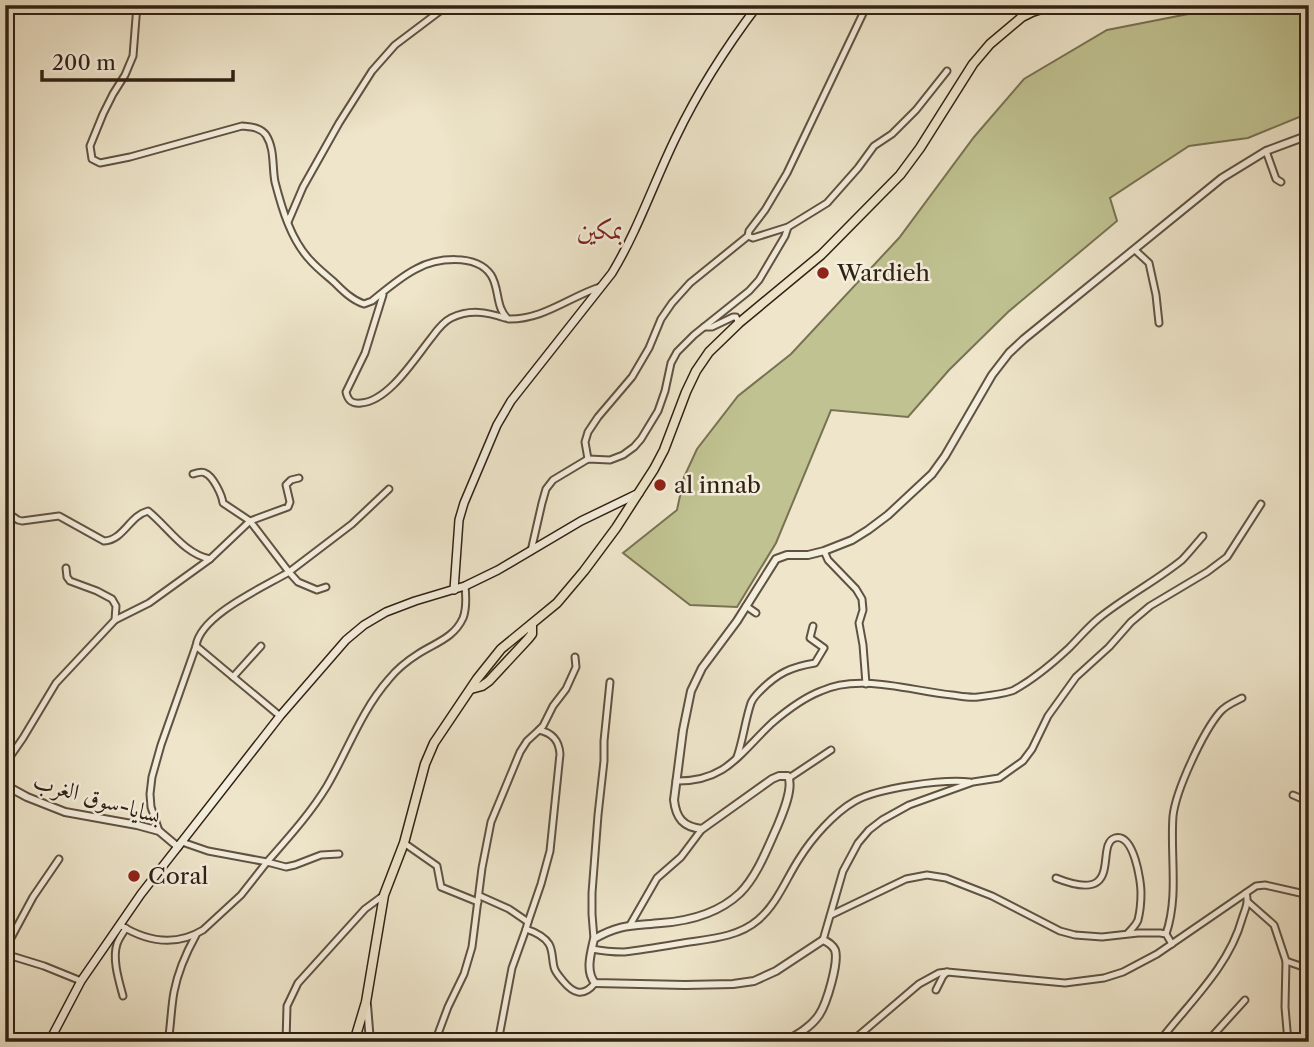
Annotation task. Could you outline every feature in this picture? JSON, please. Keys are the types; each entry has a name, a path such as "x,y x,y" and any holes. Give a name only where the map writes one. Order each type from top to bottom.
{"main road":[{"path":"454,590 459,520 497,425 511,401 612,274 696,99 758,5"},
{"path":"354,1042 366,1002 384,895 404,843 428,754 477,679 498,652 557,603 611,536 640,493 664,450 696,371 709,352 739,323 821,255 900,175 973,64 990,44 1022,17 1054,5"},
{"path":"50,1042 81,981 123,927 180,845 280,716 346,640 386,612 465,586 581,521 640,493"},
{"path":"471,689 482,686 528,639 532,625"},
{"path":"498,652 507,661"}],"street":[{"path":"137,5 133,56 90,146 92,159 100,163 130,157 242,126 262,130 271,147 274,178 295,240 310,260 348,295 365,304 418,267 443,261 469,261 489,272 496,286 501,310 508,319"},
{"path":"288,222 303,187 372,71 395,45 448,5"},
{"path":"588,459 585,442 588,432 642,362 661,319 672,303 690,283 748,236 765,210 787,173 867,5"},
{"path":"748,236 753,239 788,227 831,198 874,146 895,132 947,71"},
{"path":"702,829 686,825 680,819 675,811 674,800 691,691 702,668 746,606 772,563 788,555 808,555 852,540 888,515 932,474 992,375 1009,353 1222,178 1266,151 1309,135"},
{"path":"1266,151 1276,179 1281,182"},
{"path":"530,551 546,489 553,480 588,459 610,460 634,447 657,411 674,357 686,341 755,285 788,227"},
{"path":"1135,250 1149,263 1159,323"},
{"path":"384,292 365,354 346,392 350,401 357,404 376,399 387,391 449,319 480,311 517,319 552,310 603,286"},
{"path":"704,327 712,327 733,317 736,317 739,323"},
{"path":"193,474 202,472 208,475 222,494 223,503 250,520 298,582 317,590 326,587"},
{"path":"5,764 56,683 116,620 149,603 209,559 250,520 288,507 290,502 286,485 299,478"},
{"path":"159,831 151,807 152,777 197,637 228,607 289,572 352,524 390,489"},
{"path":"592,949 622,952 645,949 717,938 744,929 758,920 773,903 798,861 819,833 855,801 876,794 942,781 973,782 999,778 1023,761 1048,716 1076,677 1150,606 1227,557 1261,504"},
{"path":"5,511 23,521 59,516 104,541 111,541 138,514 148,511 187,548 200,557 209,559"},
{"path":"677,781 705,779 725,768 782,715 820,691 835,686 866,684 977,697 1010,692 1043,670 1099,618 1183,558 1203,536"},
{"path":"824,551 828,560 862,598 863,610 859,623 866,684"},
{"path":"66,568 70,581 112,599 117,606 116,620"},
{"path":"122,996 116,950 123,927 159,941 183,939 203,930 240,895 297,829 313,806 328,784 362,716 389,679 408,660 447,638 455,630 463,617 465,586"},
{"path":"746,606 755,613"},
{"path":"736,760 752,701 758,693 782,672 815,663 824,648 810,638 813,626"},
{"path":"196,646 280,716"},
{"path":"233,677 261,646"},
{"path":"435,1042 464,974 472,947 491,822 520,752 543,726 566,689 576,667 575,657"},
{"path":"610,682 592,893 594,939 590,972 595,983 733,984 754,981 776,971 822,940 843,871 858,843 869,830 881,820 909,805 973,782"},
{"path":"1172,944 1166,934 1173,899 1173,814 1201,741 1220,712 1230,703 1242,698"},
{"path":"498,1042 512,968 550,851 561,754 557,740 539,730"},
{"path":"789,778 831,750"},
{"path":"630,925 657,878 681,857 702,829 772,779 779,776 789,778"},
{"path":"594,939 616,927 690,920 723,905 742,891 779,824 789,791 789,778"},
{"name":"بسايا-سوق الغرب","path":"5,785 65,812 159,831 180,845"},
{"path":"1293,795 1309,802"},
{"path":"1056,878 1079,885 1098,882 1103,876 1107,849 1113,838 1126,841 1139,873 1141,891 1138,920 1127,934"},
{"path":"404,843 437,866 441,887 509,909 540,934 550,945 554,969 576,993 584,992 595,983"},
{"path":"180,845 286,867 321,855 339,854"},
{"path":"5,949 33,897 59,859"},
{"path":"831,915 906,879 927,875 946,878 992,896 1060,931 1075,935 1102,937 1147,932 1166,934"},
{"path":"851,1042 919,984 939,973 1065,984 1104,978 1123,972 1157,954 1256,886 1265,885 1309,895"},
{"path":"1161,1042 1232,946 1248,902 1246,892"},
{"path":"286,1042 287,1006 298,982 365,909 384,895"},
{"path":"1248,902 1274,925 1286,961 1285,1007 1288,1042"},
{"path":"168,1042 179,971 196,935"},
{"path":"784,1042 809,1026 819,1015 827,999 836,953 831,943 822,940"},
{"path":"5,954 81,981"},
{"path":"1286,961 1309,970"},
{"path":"936,990 947,972"},
{"path":"1207,1042 1245,1000"},
{"path":"366,1002 370,1042"}],"green space":[{"path":"1234,5 1309,5 1309,113 1248,138 1189,146 1110,198 1117,221 1008,312 949,370 908,417 831,410 776,543 737,607 690,605 623,553 677,510 684,477 697,449 738,396 791,354 899,238 974,137 1024,79 1107,30"}],"place":[{"name":"Wardieh","path":"823,273"},
{"name":"al innab","path":"660,485"},
{"name":"Coral","path":"134,876"}],"district":[{"name":"بمكين","path":"600,230"}]}
